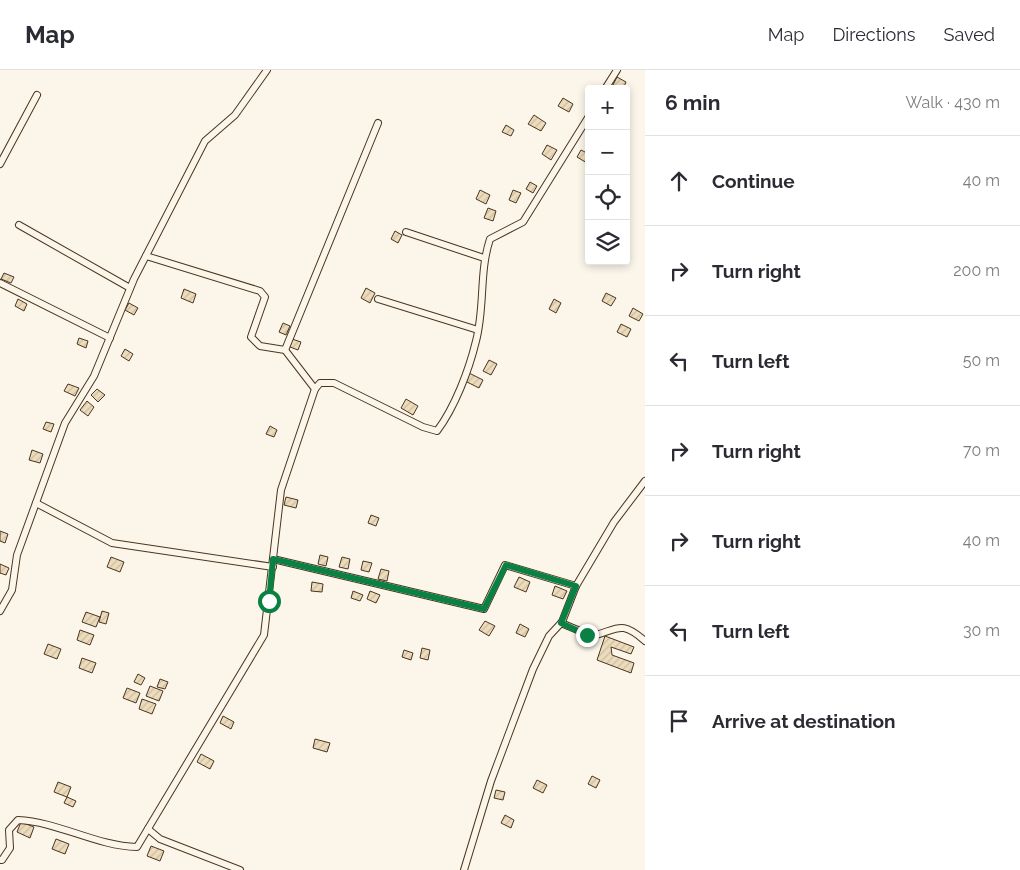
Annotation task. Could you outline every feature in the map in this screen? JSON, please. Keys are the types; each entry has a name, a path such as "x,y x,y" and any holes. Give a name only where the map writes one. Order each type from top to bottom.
{"street":[{"path":"0,611 12,590 17,555 65,423 94,376 130,288 205,141 235,115 267,70"},
{"path":"608,85 617,70"},
{"path":"0,164 37,95"},
{"path":"0,860 2,860 10,848 9,830 18,820 39,821 118,846 138,847 264,635 281,490 315,389 320,383 334,383 422,427 438,432 450,414 477,340 484,258 490,239 523,222 585,122"},
{"path":"285,350 378,123"},
{"path":"19,225 130,288"},
{"path":"406,232 484,258"},
{"path":"146,256 260,291 265,297 251,337 260,346 285,350 315,389"},
{"path":"0,283 110,338"},
{"path":"378,299 478,330"},
{"path":"464,870 510,725 533,668 549,636 561,623 576,586 614,522 645,481"},
{"path":"36,503 112,543 272,567"},
{"path":"273,559 484,609 506,565 576,586"},
{"path":"561,623 592,636 611,628 624,627 636,633 645,641"},
{"path":"148,828 160,839 240,870"}],"building":[{"path":"617,77 626,82 625,85 613,85"},
{"path":"563,98 573,104 569,112 558,106"},
{"path":"534,115 546,123 541,131 528,124"},
{"path":"506,125 514,130 511,136 502,132"},
{"path":"547,145 557,150 551,160 542,154"},
{"path":"581,150 585,152 585,162 577,157"},
{"path":"530,182 537,186 533,193 526,189"},
{"path":"480,190 490,195 486,204 476,199"},
{"path":"513,190 521,193 516,203 509,200"},
{"path":"488,208 496,211 493,221 484,218"},
{"path":"395,231 402,235 398,243 391,239"},
{"path":"4,273 14,277 11,283 1,279"},
{"path":"366,288 375,293 370,303 361,298"},
{"path":"184,289 196,294 193,303 181,298"},
{"path":"606,293 616,298 611,306 602,301"},
{"path":"18,299 27,304 24,311 15,306"},
{"path":"554,299 561,303 556,313 549,309"},
{"path":"129,303 138,308 134,315 125,310"},
{"path":"633,308 643,314 639,321 629,316"},
{"path":"283,323 290,326 286,335 279,332"},
{"path":"621,324 631,329 627,337 617,332"},
{"path":"79,338 88,341 86,348 77,344"},
{"path":"292,339 301,342 298,350 290,347"},
{"path":"125,349 133,354 129,361 121,356"},
{"path":"489,360 497,364 491,375 483,371"},
{"path":"469,373 483,380 479,388 465,381"},
{"path":"68,384 79,388 75,396 64,391"},
{"path":"97,389 105,395 98,402 91,395"},
{"path":"406,399 418,406 413,415 401,408"},
{"path":"87,401 94,407 88,416 80,410"},
{"path":"46,422 54,424 51,432 43,429"},
{"path":"270,426 277,430 274,437 266,434"},
{"path":"32,450 43,454 40,463 29,460"},
{"path":"286,497 298,500 296,508 284,505"},
{"path":"371,515 379,518 376,526 368,523"},
{"path":"0,531 8,534 5,543 0,541"},
{"path":"320,555 328,557 326,566 318,564"},
{"path":"111,557 124,562 120,572 107,567"},
{"path":"342,557 350,559 348,569 339,567"},
{"path":"363,561 372,563 369,572 361,570"},
{"path":"0,564 9,568 6,575 0,573"},
{"path":"381,569 389,571 387,581 378,579"},
{"path":"519,577 530,582 526,592 514,587"},
{"path":"312,582 323,584 322,592 311,591"},
{"path":"555,586 567,591 563,599 552,595"},
{"path":"353,591 363,595 360,601 351,598"},
{"path":"370,591 380,595 376,603 367,599"},
{"path":"102,611 109,613 106,624 99,622"},
{"path":"86,612 100,617 96,627 82,622"},
{"path":"485,621 495,626 489,636 479,630"},
{"path":"520,624 529,629 525,637 516,633"},
{"path":"80,630 94,635 90,645 77,640"},
{"path":"605,636 634,647 631,654 611,647 612,655 634,663 631,673 597,660"},
{"path":"48,644 61,649 57,659 44,654"},
{"path":"422,648 430,650 428,660 420,658"},
{"path":"404,650 413,653 411,660 402,657"},
{"path":"82,658 96,663 92,673 79,668"},
{"path":"138,674 145,678 141,685 134,682"},
{"path":"160,679 168,682 165,689 157,687"},
{"path":"150,686 163,691 159,701 146,696"},
{"path":"127,688 140,693 136,703 123,698"},
{"path":"142,699 156,704 152,714 139,709"},
{"path":"223,716 234,722 231,729 220,723"},
{"path":"315,739 330,743 327,752 313,748"},
{"path":"201,754 214,761 210,769 197,762"},
{"path":"592,776 600,780 596,788 588,784"},
{"path":"537,780 547,785 543,793 533,788"},
{"path":"58,782 71,787 67,797 54,792"},
{"path":"496,790 505,792 503,800 494,798"},
{"path":"67,797 76,801 73,807 64,803"},
{"path":"505,815 514,820 511,828 501,823"},
{"path":"21,822 34,827 30,838 17,832"},
{"path":"56,839 69,844 65,854 52,849"},
{"path":"151,846 164,851 160,861 147,856"}],"route":[{"path":"269,601 273,559 433,595 484,609 506,565 576,586 561,623 587,635"}]}
